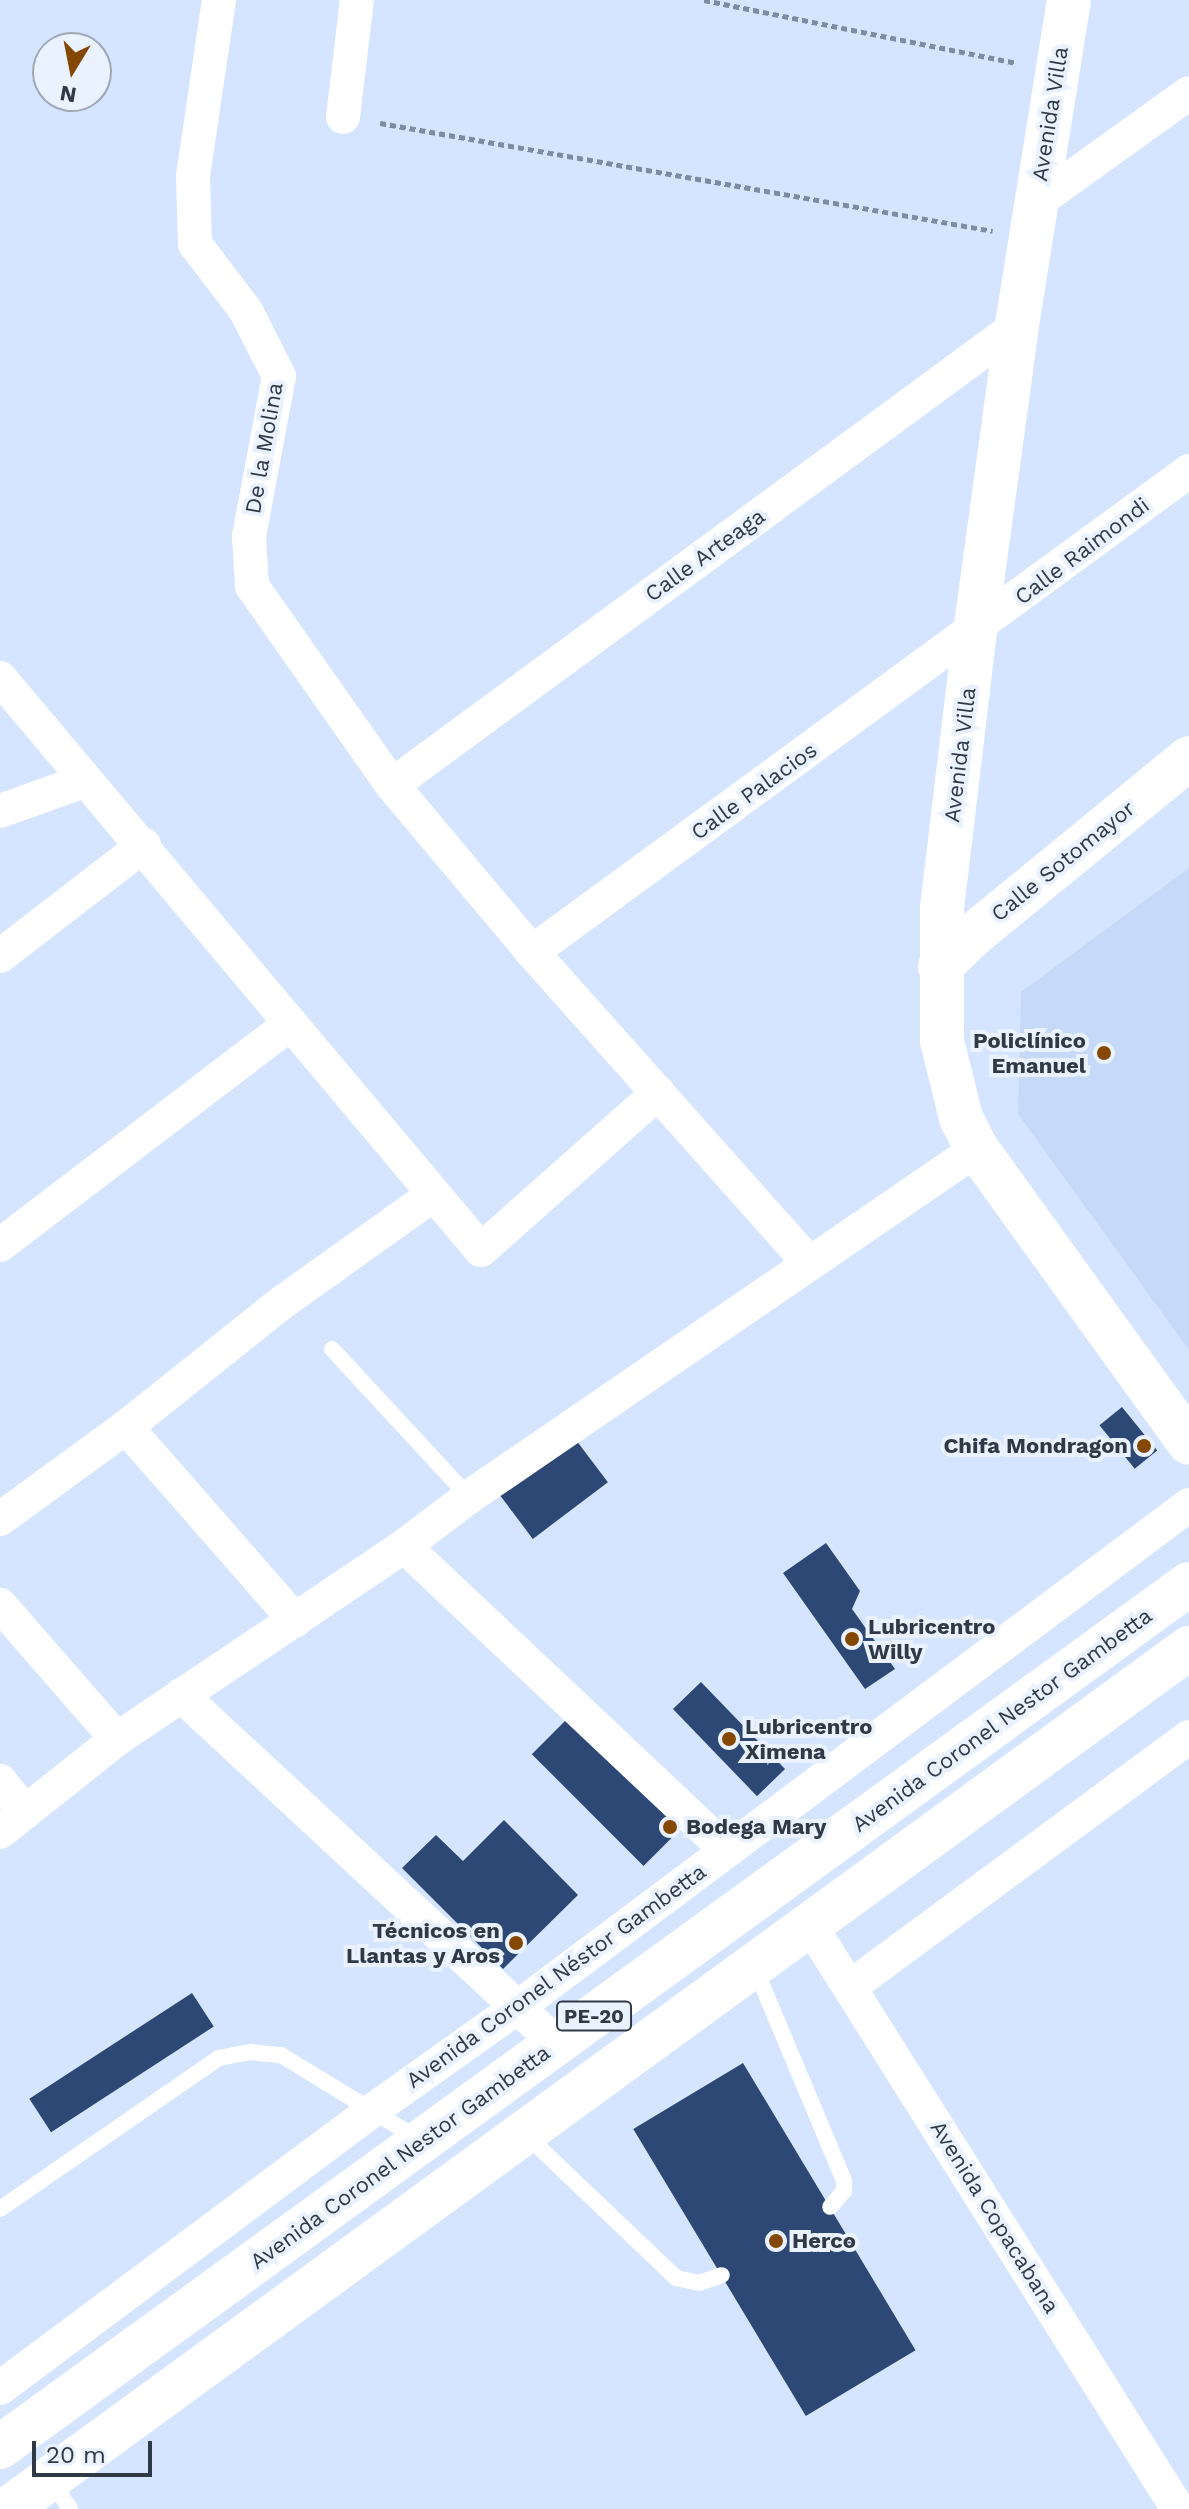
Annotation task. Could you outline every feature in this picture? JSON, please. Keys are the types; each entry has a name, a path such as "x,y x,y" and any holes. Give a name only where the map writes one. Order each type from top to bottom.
{"main road":[{"name":"Avenida Villa","path":"1069,0 1017,326 975,631 942,907 942,1041 961,1118 977,1149 1189,1443"},
{"name":"Calle Sotomayor","path":"940,967 973,935 1189,758"},
{"name":"Avenida Coronel Nestor Gambetta","path":"0,2447 1189,1584"},
{"name":"PE-20","path":"8,2509 60,2494 524,2133 1189,1648"}],"street":[{"name":"De la Molina","path":"219,0 193,176 195,244 246,311 279,376 249,536 252,586 392,785"},
{"path":"343,117 357,0"},
{"path":"1034,220 1189,93"},
{"name":"Calle Arteaga","path":"392,785 1017,326"},
{"name":"Calle Raimondi","path":"975,631 1189,471"},
{"name":"Calle Palacios","path":"532,952 975,631"},
{"path":"0,678 84,781 144,845 481,1250 658,1093"},
{"path":"0,811 84,781"},
{"path":"392,785 532,952 808,1262"},
{"path":"0,956 144,845"},
{"path":"0,1245 290,1024"},
{"path":"0,1781 12,1822 117,1739 404,1546 469,1497 808,1262 977,1149"},
{"path":"0,1519 126,1427 280,1304 433,1195"},
{"path":"126,1427 295,1620"},
{"name":"Avenida Coronel Néstor Gambetta","path":"0,2388 373,2110 518,2007 1189,1505"},
{"path":"404,1546 727,1850"},
{"path":"0,1605 117,1739"},
{"path":"181,1695 556,2043"},
{"path":"850,1987 1189,1737"},
{"name":"Avenida Copacabana","path":"810,1925 1178,2509"}],"lane":[{"path":"332,1349 469,1497"},
{"path":"754,1965 766,1987 844,2181 844,2191 830,2207"},
{"path":"0,2209 219,2058 250,2052 281,2055 422,2141"},
{"path":"524,2133 676,2278 699,2283 722,2275"}],"path":[{"path":"704,0 1057,71"},
{"path":"343,117 1034,220"}],"shaded area":[{"name":"Policlínico Emanuel","path":"1189,868 1189,1350 1018,1114 1021,992"}],"building":[{"path":"1122,1407 1157,1451 1135,1469 1099,1425"},
{"path":"573,1436 608,1482 533,1539 498,1493"},
{"name":"Lubricentro Willy","path":"826,1543 860,1591 852,1609 895,1669 865,1689 783,1573"},
{"name":"Lubricentro Ximena","path":"701,1682 785,1769 757,1796 673,1709"},
{"path":"570,1716 682,1828 644,1866 532,1754"},
{"path":"504,1820 578,1895 503,1969 402,1868 436,1835 463,1861"},
{"path":"192,1993 214,2027 51,2132 29,2099"},
{"name":"Herco","path":"743,2063 916,2350 806,2416 633,2129"}],"place":[{"name":"Policlínico Emanuel","path":"1104,1053"},
{"name":"Chifa Mondragon","path":"1144,1446"},
{"name":"Lubricentro Willy","path":"852,1639"},
{"name":"Lubricentro Ximena","path":"729,1739"},
{"name":"Bodega Mary","path":"670,1827"},
{"name":"Técnicos en Llantas y Aros","path":"516,1943"},
{"name":"Herco","path":"776,2241"}]}
